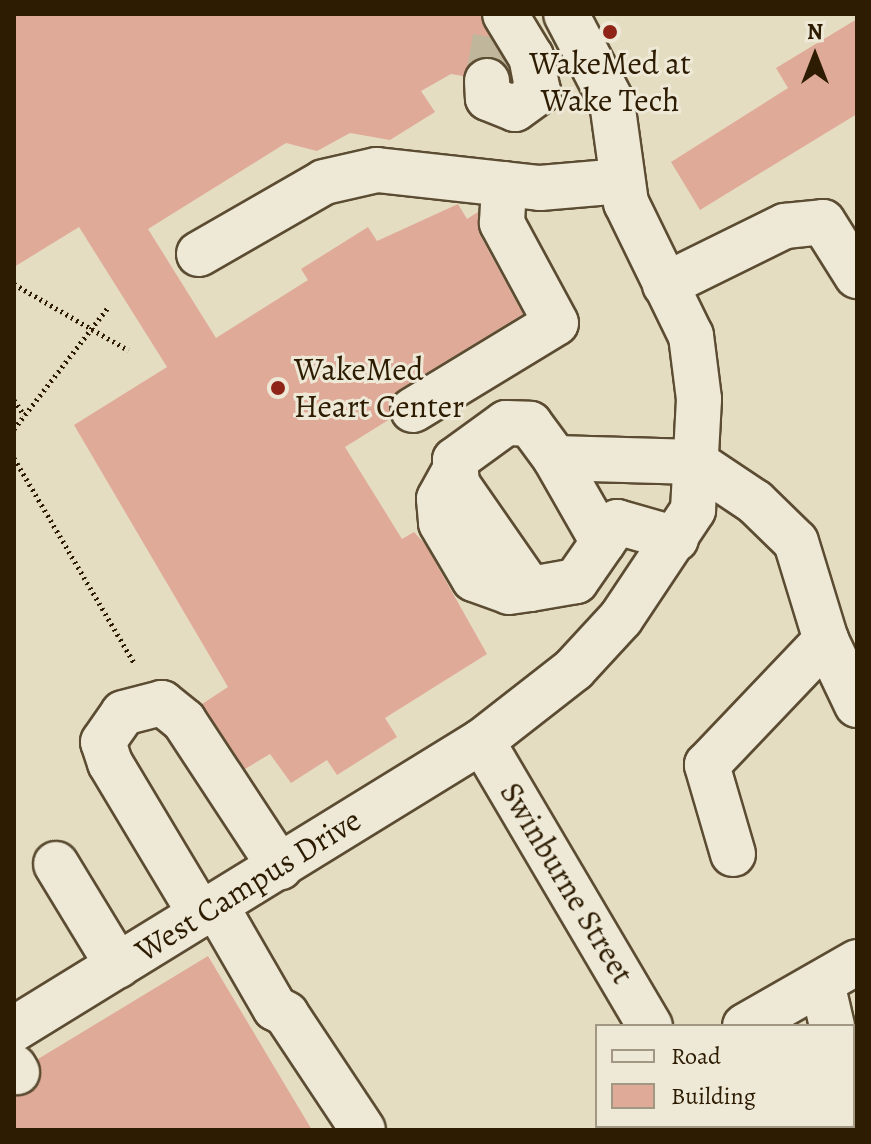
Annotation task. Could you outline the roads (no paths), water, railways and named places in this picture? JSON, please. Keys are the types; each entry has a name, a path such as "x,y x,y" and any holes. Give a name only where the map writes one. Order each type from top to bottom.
{"street":[{"name":"West Campus Drive","path":"14,1029 482,741 574,669 676,539 693,510 699,399 691,336 665,285 622,181 612,102 566,14"},
{"path":"487,81 488,98 515,109 538,92 531,57 502,21"},
{"path":"199,254 324,182 377,170 504,184 622,181"},
{"path":"413,410 556,323 502,223 504,184"},
{"path":"665,285 785,226 823,222 857,276"},
{"path":"622,459 607,481 610,532 576,581 530,589 457,484 455,460 506,423 530,424 610,532 676,539"},
{"path":"555,458 695,462 755,502 796,542 826,640 857,705"},
{"path":"733,854 707,765 826,640"},
{"path":"286,862 184,721 162,703 123,713 103,742 215,907 275,1008 286,1014 363,1130"},
{"name":"Swinburne Street","path":"482,741 649,1024"},
{"path":"65,859 127,960"},
{"path":"748,1024 839,972"},
{"path":"832,1024 839,972"}],"tunnel":[{"path":"487,81 495,36"}],"place":[{"name":"WakeMed at Wake Tech","path":"610,32"},
{"name":"WakeMed Heart Center","path":"278,388"}]}
